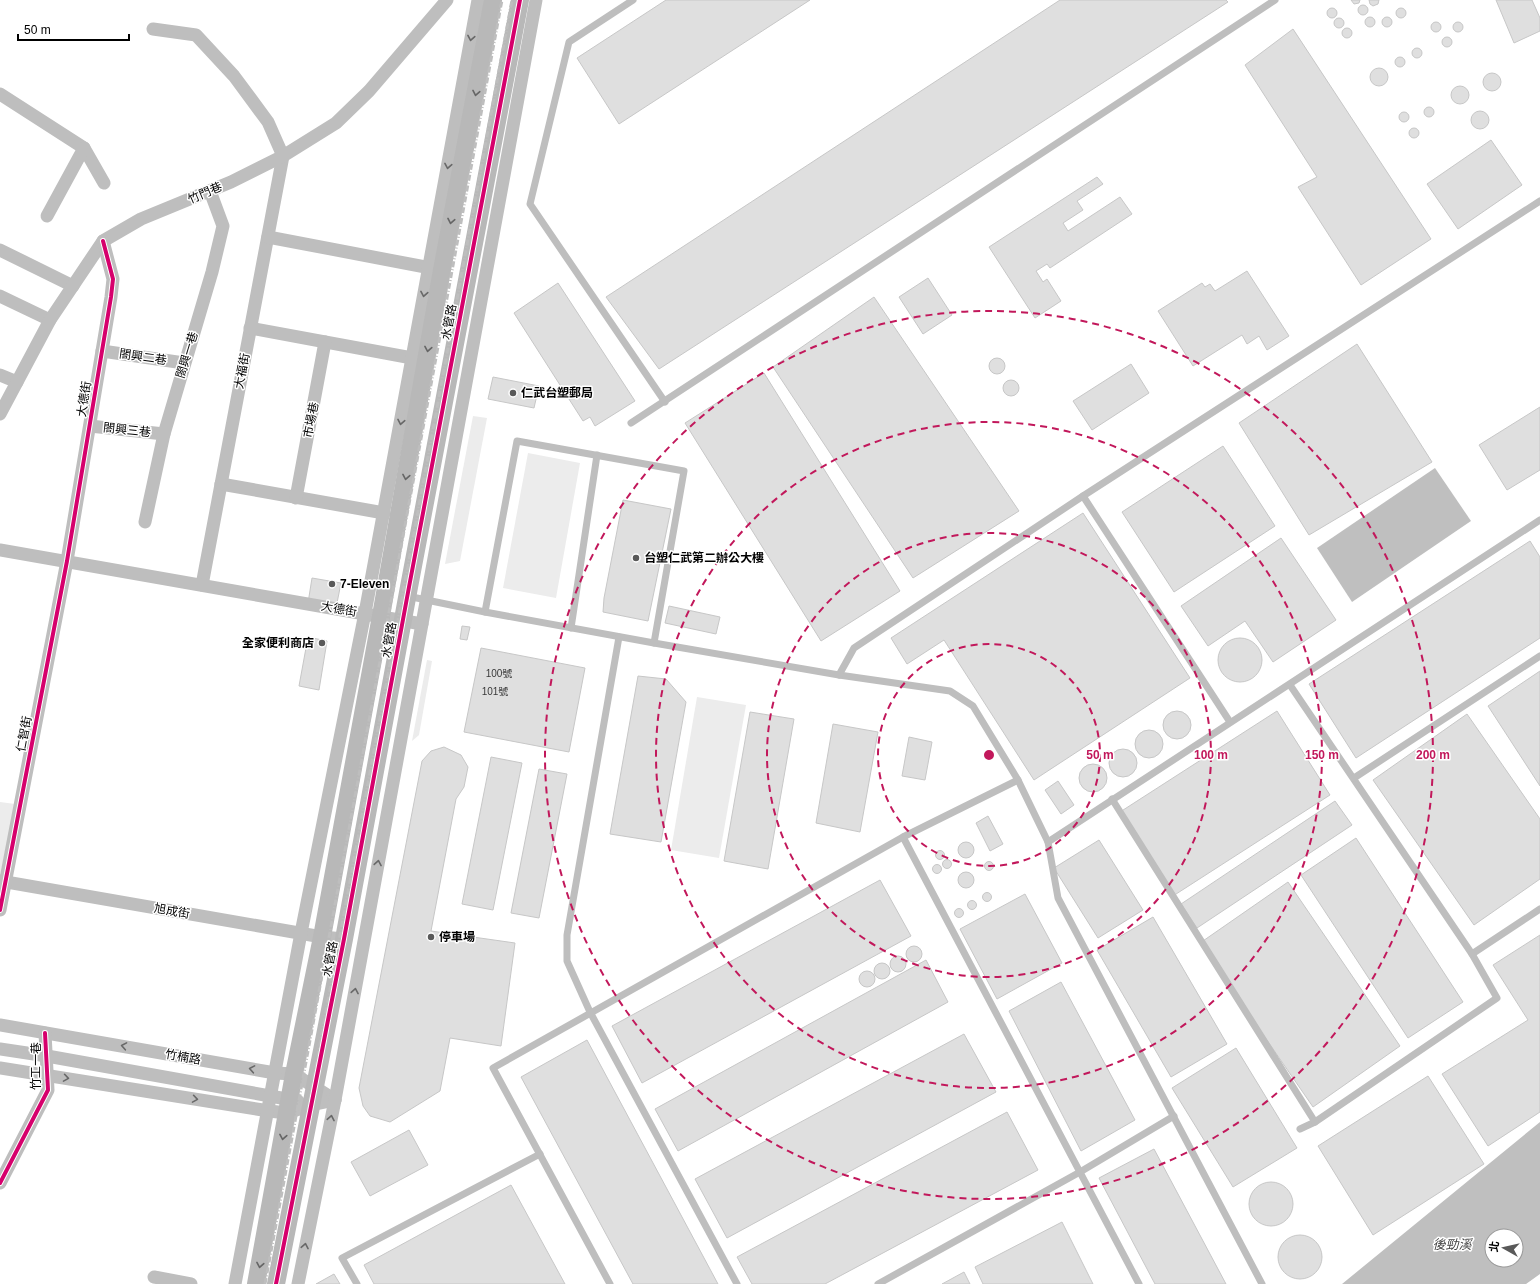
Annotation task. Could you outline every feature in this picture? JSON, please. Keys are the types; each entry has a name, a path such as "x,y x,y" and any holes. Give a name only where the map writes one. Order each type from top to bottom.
{"street":[{"name":"竹門巷","path":"0,414 50,320 103,241 141,220 210,191 283,156 336,123 369,91 448,0"},
{"name":"水管路","path":"256,1284 294,1074 322,937 373,615 436,269 478,0"},
{"name":"水管路","path":"235,1284 269,1111 301,933 373,615 384,513 412,358 436,269 493,0"},
{"name":"水管路","path":"276,1284 344,939 402,620 520,0"},
{"path":"298,1284 335,1100 536,0"},
{"path":"153,29 196,35 234,76 268,122 283,156"},
{"path":"0,94 84,148 104,183"},
{"path":"47,216 84,148"},
{"name":"大福街","path":"202,585 283,156"},
{"name":"閤興一巷","path":"145,522 164,434 212,272 223,226 210,191"},
{"path":"268,237 436,269"},
{"name":"大德街","path":"67,561 111,297 113,279 103,241"},
{"path":"0,250 73,286"},
{"path":"0,296 50,320"},
{"path":"250,328 412,358"},
{"name":"市場巷","path":"296,498 325,342"},
{"name":"閤興二巷","path":"102,351 184,363"},
{"path":"0,375 17,382"},
{"name":"閤興三巷","path":"90,426 164,434"},
{"path":"221,484 384,513"},
{"name":"大德街","path":"0,550 422,624"},
{"name":"仁智街","path":"0,910 3,882 67,561"},
{"name":"旭成街","path":"3,882 322,937 344,939"},
{"name":"竹楠路","path":"0,1025 275,1073 294,1074"},
{"name":"竹工一巷","path":"0,1183 48,1090 45,1033"},
{"name":"竹楠路","path":"0,1049 271,1097 288,1106"},
{"name":"竹楠路","path":"0,1068 269,1111 288,1106 311,1105 335,1100"},
{"path":"294,1074 335,1100"},
{"path":"154,1277 191,1284"}],"lane":[{"path":"633,0 569,42 530,204 665,402"},
{"path":"631,423 1275,0"},
{"path":"839,675 854,648 1083,496 1540,202"},
{"path":"485,612 517,441 597,455 684,471 654,643"},
{"path":"570,628 597,455"},
{"path":"1083,496 1230,722"},
{"path":"1048,842 1540,520"},
{"path":"407,596 619,637 839,675 950,691 973,706 1018,780 1048,842 1058,898 1262,1284"},
{"path":"619,637 567,935 567,961 590,1012 737,1284"},
{"path":"1354,778 1540,656"},
{"path":"1290,685 1472,954 1498,998 1315,1122 1300,1129"},
{"path":"610,1284 493,1068 903,837 1018,780"},
{"path":"1112,799 1315,1122"},
{"path":"903,837 1139,1284"},
{"path":"1472,954 1540,909"},
{"path":"878,1284 1080,1172 1174,1116"},
{"path":"357,1284 342,1258 540,1154"}],"shaded area":[{"path":"473,416 487,418 460,561 445,564"},
{"path":"528,453 580,463 556,598 503,588"},
{"path":"427,660 432,661 419,735 412,741"},
{"path":"697,697 746,705 719,858 671,850"},
{"path":"0,802 15,804 0,876"}],"water":[{"path":"1435,468 1471,521 1352,602 1317,548"},
{"name":"後勁溪","path":"1540,1122 1540,1274 1526,1284 1342,1284"}],"building":[{"path":"666,0 810,0 619,124 577,58"},
{"path":"1060,0 1226,0 1228,2 659,369 606,297"},
{"path":"1351,0 1360,0 1359,3 1354,4"},
{"path":"1369,0 1379,0 1378,4 1373,6 1370,4"},
{"path":"1496,0 1532,0 1540,18 1540,31 1514,43"},
{"path":"1361,5 1365,5 1367,6 1367,14 1361,15 1358,12 1358,8"},
{"path":"1330,8 1334,8 1336,9 1336,17 1330,18 1327,15 1327,11"},
{"path":"1399,8 1403,8 1405,9 1405,17 1399,18 1396,15 1396,11"},
{"path":"1368,17 1372,17 1375,22 1372,27 1368,27 1365,24 1365,20"},
{"path":"1385,17 1389,17 1392,22 1389,27 1385,27 1382,24 1382,20"},
{"path":"1337,18 1341,18 1344,23 1341,28 1337,28 1334,25 1334,21"},
{"path":"1434,22 1438,22 1441,27 1438,32 1434,32 1431,29 1431,25"},
{"path":"1456,22 1460,22 1463,27 1460,32 1456,32 1453,29 1453,25"},
{"path":"1345,28 1349,28 1352,33 1349,38 1345,38 1342,35 1342,31"},
{"path":"1293,29 1431,239 1361,285 1298,187 1317,177 1245,65"},
{"path":"1445,37 1449,37 1452,42 1449,47 1445,47 1442,44 1442,40"},
{"path":"1415,48 1419,48 1422,53 1419,58 1415,58 1412,55 1412,51"},
{"path":"1398,57 1402,57 1405,62 1402,67 1398,67 1395,64 1395,60"},
{"path":"1375,68 1383,68 1388,73 1386,84 1383,86 1375,86 1370,81 1370,73"},
{"path":"1488,73 1496,73 1501,78 1499,89 1496,91 1488,91 1483,86 1483,78"},
{"path":"1456,86 1464,86 1469,91 1467,102 1464,104 1456,104 1451,99 1451,91"},
{"path":"1427,107 1431,107 1434,112 1431,117 1427,117 1424,114 1424,110"},
{"path":"1476,111 1484,111 1489,116 1487,127 1484,129 1476,129 1471,124 1471,116"},
{"path":"1402,112 1406,112 1409,117 1406,122 1402,122 1399,119 1399,115"},
{"path":"1412,128 1416,128 1419,133 1416,138 1412,138 1409,135 1409,131"},
{"path":"1491,140 1522,185 1458,229 1427,184"},
{"path":"1097,177 1103,184 1077,201 1083,210 1063,223 1068,231 1120,197 1132,214 1050,268 1047,264 1036,271 1043,282 1047,279 1061,301 1035,318 989,247"},
{"path":"1247,271 1289,336 1267,350 1259,336 1247,344 1242,335 1193,366 1158,311 1202,283 1205,287 1210,284 1215,291"},
{"path":"928,278 952,315 923,334 899,297"},
{"path":"558,283 635,401 595,426 590,417 583,421 514,313"},
{"path":"874,297 1019,511 913,578 773,367"},
{"path":"1357,344 1432,462 1309,535 1239,423"},
{"path":"997,358 1003,360 1005,366 1003,372 997,374 991,372 989,366 991,360"},
{"path":"1131,364 1149,393 1092,430 1073,401"},
{"path":"764,373 900,591 821,641 685,423"},
{"name":"仁武台塑郵局","path":"493,377 539,386 534,408 488,399"},
{"path":"1011,380 1017,382 1019,388 1017,394 1011,396 1005,394 1003,388 1005,382"},
{"path":"1540,407 1540,470 1507,490 1479,445"},
{"path":"1223,446 1275,526 1174,592 1122,512"},
{"name":"台塑仁武第二辦公大樓","path":"623,500 671,509 648,621 603,612 604,598"},
{"path":"1083,513 1190,678 1034,780 944,640 907,664 891,638"},
{"path":"1281,538 1336,620 1273,662 1245,621 1208,646 1181,606"},
{"path":"1530,541 1540,557 1540,638 1356,758 1309,684"},
{"path":"312,578 341,583 336,608 308,603"},
{"path":"669,606 720,617 716,634 665,623"},
{"path":"462,626 470,627 467,640 460,639"},
{"path":"308,637 327,641 319,690 299,686"},
{"path":"1244,638 1249,639 1256,644 1261,651 1261,669 1256,676 1249,681 1236,682 1231,681 1224,676 1219,669 1218,656 1219,651 1224,644 1231,639"},
{"path":"481,648 585,668 569,752 464,732"},
{"path":"1540,671 1540,786 1488,706"},
{"path":"638,676 666,679 686,702 661,842 610,834"},
{"path":"1177,711 1187,715 1191,725 1187,735 1177,739 1167,735 1163,725 1167,715"},
{"path":"1277,711 1330,795 1173,896 1120,812"},
{"path":"750,712 794,719 768,869 724,861"},
{"path":"1467,714 1540,819 1540,879 1474,925 1373,780"},
{"path":"833,724 878,732 860,832 816,823"},
{"path":"1149,730 1159,734 1163,744 1159,754 1149,758 1139,754 1135,744 1139,734"},
{"path":"909,737 932,742 925,780 902,776"},
{"name":"停車場","path":"444,747 461,755 468,767 464,787 456,799 431,931 515,943 501,1046 450,1038 440,1091 390,1122 370,1116 363,1106 359,1088 422,761 431,751"},
{"path":"1123,749 1133,753 1137,763 1133,773 1123,777 1113,773 1109,763 1113,753"},
{"path":"491,757 522,763 493,910 462,904"},
{"path":"1093,764 1103,768 1107,778 1103,788 1093,792 1083,788 1079,778 1083,768"},
{"path":"539,769 567,774 539,918 511,913"},
{"path":"1058,781 1074,805 1061,814 1045,790"},
{"path":"1335,801 1352,825 1197,928 1181,904"},
{"path":"988,816 1003,844 990,851 976,823"},
{"path":"1356,838 1463,1002 1408,1038 1301,875"},
{"path":"1099,840 1143,910 1098,938 1054,868"},
{"path":"966,842 972,844 974,850 972,856 966,858 960,856 958,850 960,844"},
{"path":"938,851 942,851 944,855 942,859 938,859 936,857 936,853"},
{"path":"945,860 949,860 951,864 949,868 945,868 943,866 943,862"},
{"path":"987,862 991,862 993,866 991,870 987,870 985,868 985,864"},
{"path":"935,865 939,865 941,869 939,873 935,873 933,871 933,867"},
{"path":"966,872 972,874 974,880 972,886 966,888 960,886 958,880 960,874"},
{"path":"880,880 911,936 642,1083 612,1026"},
{"path":"1288,882 1400,1046 1313,1107 1200,943"},
{"path":"985,893 989,893 991,897 989,901 985,901 983,899 983,895"},
{"path":"1025,894 1062,963 997,999 960,929"},
{"path":"970,901 974,901 976,905 974,909 970,909 968,907 968,903"},
{"path":"957,909 961,909 963,913 961,917 957,917 955,915 955,911"},
{"path":"1153,917 1227,1044 1171,1077 1097,950"},
{"path":"1540,935 1540,1112 1488,1146 1442,1074 1528,1020 1493,965"},
{"path":"914,946 920,948 922,954 920,960 914,962 908,960 906,954 908,948"},
{"path":"898,956 904,958 906,964 904,970 898,972 892,970 890,964 892,958"},
{"path":"926,960 948,1002 678,1151 655,1109"},
{"path":"882,963 888,965 890,971 888,977 882,979 876,977 874,971 876,965"},
{"path":"867,971 873,973 875,979 873,985 867,987 861,985 859,979 861,973"},
{"path":"1061,982 1135,1120 1081,1151 1009,1011"},
{"path":"964,1034 996,1092 727,1238 695,1179"},
{"path":"587,1040 718,1284 633,1284 521,1077"},
{"path":"1236,1048 1297,1148 1233,1187 1172,1088"},
{"path":"1428,1076 1484,1164 1373,1235 1318,1146"},
{"path":"1007,1112 1038,1170 825,1284 752,1284 737,1257"},
{"path":"409,1130 428,1165 370,1196 351,1162"},
{"path":"1154,1149 1226,1284 1155,1284 1099,1178"},
{"path":"1267,1182 1275,1182 1280,1183 1287,1188 1292,1195 1292,1213 1287,1220 1280,1225 1267,1226 1259,1223 1252,1216 1249,1208 1249,1200 1252,1192 1259,1185"},
{"path":"511,1185 565,1284 374,1284 364,1265"},
{"path":"1062,1222 1093,1284 983,1284 975,1267"},
{"path":"1304,1235 1309,1236 1316,1241 1321,1248 1321,1266 1316,1273 1309,1278 1296,1279 1291,1278 1284,1273 1279,1266 1278,1253 1279,1248 1284,1241 1291,1236"},
{"path":"964,1272 970,1284 942,1284"},
{"path":"334,1274 340,1284 316,1284"}],"railway":[{"path":"265,1284 502,0"},
{"path":"276,1284 512,0"}],"cycle path":[{"path":"276,1284 344,939 520,0"},
{"path":"0,910 67,561 111,297 113,279 103,241"},
{"path":"0,1183 48,1090 45,1033"}],"place":[{"name":"仁武台塑郵局","path":"513,393"},
{"name":"台塑仁武第二辦公大樓","path":"636,558"},
{"name":"7-Eleven","path":"332,584"},
{"name":"全家便利商店","path":"322,643"},
{"name":"停車場","path":"431,937"}]}
